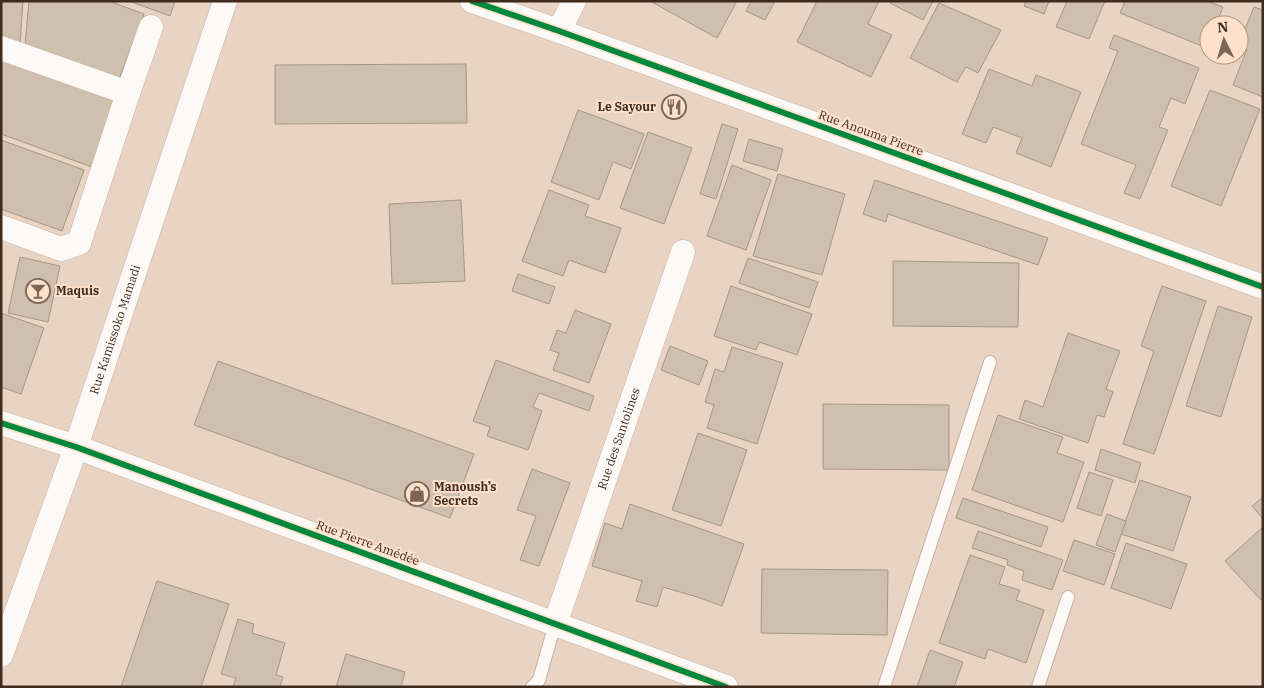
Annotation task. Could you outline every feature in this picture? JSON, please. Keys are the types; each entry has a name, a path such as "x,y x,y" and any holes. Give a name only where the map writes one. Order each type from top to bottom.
{"street":[{"name":"Rue Kamissoko Mamadi","path":"1,655 76,447 225,1"},
{"name":"Rue Anouma Pierre","path":"472,1 1263,287"},
{"path":"559,31 574,1"},
{"path":"1,227 61,249 78,243 151,27"},
{"path":"1,48 128,93"},
{"name":"Rue des Santolines","path":"555,624 683,252"},
{"name":"Rue Pierre Amédée","path":"1,423 76,447 726,687"}],"lane":[{"path":"884,687 990,362"},
{"path":"1038,687 1068,597"},
{"path":"532,687 538,680 555,624"}],"building":[{"path":"1,1 23,1 20,45 1,38"},
{"path":"29,1 109,1 144,14 119,79 25,45"},
{"path":"129,1 175,1 170,16"},
{"path":"650,1 737,1 717,38"},
{"path":"751,1 775,1 765,20 746,11"},
{"path":"817,1 879,1 868,24 892,35 871,77 797,42"},
{"path":"891,1 933,1 923,20 890,3"},
{"path":"1026,1 1049,1 1044,14 1024,6"},
{"path":"1067,1 1105,1 1089,39 1056,27"},
{"path":"1125,1 1207,1 1223,7 1220,15 1199,15 1199,45 1120,13"},
{"path":"939,3 1001,30 978,73 966,67 957,82 910,58"},
{"path":"1254,7 1263,10 1263,97 1233,85 1241,65 1249,65 1249,19"},
{"path":"1114,35 1199,68 1185,104 1171,98 1159,127 1168,130 1140,199 1124,193 1136,165 1081,144 1118,51 1109,48"},
{"path":"1,56 117,97 92,167 1,134"},
{"path":"466,64 467,123 275,124 275,65"},
{"path":"989,69 1032,86 1036,75 1081,92 1051,167 1016,153 1022,138 993,127 986,143 962,134"},
{"path":"1210,90 1260,109 1221,206 1171,186"},
{"path":"578,110 644,134 631,169 613,162 599,200 551,182"},
{"path":"722,124 738,129 716,199 700,194"},
{"path":"648,132 692,148 664,224 620,208"},
{"path":"749,139 783,149 777,171 743,161"},
{"path":"1,140 84,170 62,231 1,209"},
{"path":"732,165 771,180 746,250 707,236"},
{"path":"778,174 845,194 822,275 753,256"},
{"path":"875,180 1048,238 1038,265 888,214 886,222 863,214"},
{"path":"549,190 589,205 585,216 621,228 605,273 569,260 563,276 522,261"},
{"path":"461,200 465,281 392,284 389,204"},
{"path":"20,257 60,266 48,322 8,313"},
{"path":"748,258 818,282 809,308 739,283"},
{"path":"893,261 1019,263 1018,327 893,326"},
{"path":"518,274 555,287 549,304 512,291"},
{"path":"731,286 812,314 797,355 759,342 756,350 714,336"},
{"path":"1162,286 1206,301 1154,454 1123,444 1154,351 1141,346"},
{"path":"1218,306 1252,317 1221,417 1186,406"},
{"path":"575,310 611,324 589,383 553,370 559,353 550,350 557,330 566,333"},
{"path":"1,313 44,328 21,394 1,387"},
{"path":"1068,333 1120,351 1106,389 1113,392 1104,417 1097,415 1088,443 1019,419 1025,400 1043,407"},
{"path":"670,346 708,361 699,385 661,370"},
{"path":"732,347 783,363 757,444 707,428 714,405 705,402 715,369 724,372"},
{"path":"496,360 594,396 589,411 539,393 533,407 542,411 528,450 487,436 490,427 473,421"},
{"path":"218,361 474,454 450,518 194,425"},
{"path":"823,404 949,405 949,470 823,469"},
{"path":"998,415 1063,437 1057,453 1084,462 1063,522 972,490"},
{"path":"698,433 747,450 721,526 672,510"},
{"path":"1101,449 1141,463 1135,483 1095,470"},
{"path":"532,469 570,483 539,566 520,560 536,516 517,510"},
{"path":"1089,472 1113,480 1101,516 1077,508"},
{"path":"1140,480 1191,497 1173,551 1121,534"},
{"path":"1263,497 1263,519 1252,506"},
{"path":"963,498 1048,527 1041,547 956,518"},
{"path":"630,504 744,544 722,606 663,587 657,607 636,601 642,581 592,566 605,523 622,529"},
{"path":"1107,514 1126,521 1115,552 1096,545"},
{"path":"1263,527 1263,599 1261,600 1225,561"},
{"path":"978,531 1063,560 1052,590 1022,580 1024,571 1007,565 1008,560 972,548"},
{"path":"1074,540 1115,554 1104,585 1063,571"},
{"path":"1126,543 1187,564 1171,609 1111,588"},
{"path":"970,555 1005,567 999,584 1020,590 1016,600 1044,610 1026,663 988,649 985,659 939,643"},
{"path":"762,569 888,570 887,635 761,633"},
{"path":"157,581 229,604 201,687 121,687"},
{"path":"238,619 254,624 252,633 285,643 276,675 283,677 280,687 233,687 236,678 221,674"},
{"path":"930,650 963,662 954,687 917,687"},
{"path":"346,654 405,672 401,687 336,687"}],"cycle path":[{"path":"472,1 1263,287"},
{"path":"1,423 76,447 726,687"}],"place":[{"name":"Le Sayour","path":"674,107"},
{"name":"Maquis","path":"38,291"},
{"name":"Manoush’s Secrets","path":"417,494"}]}
